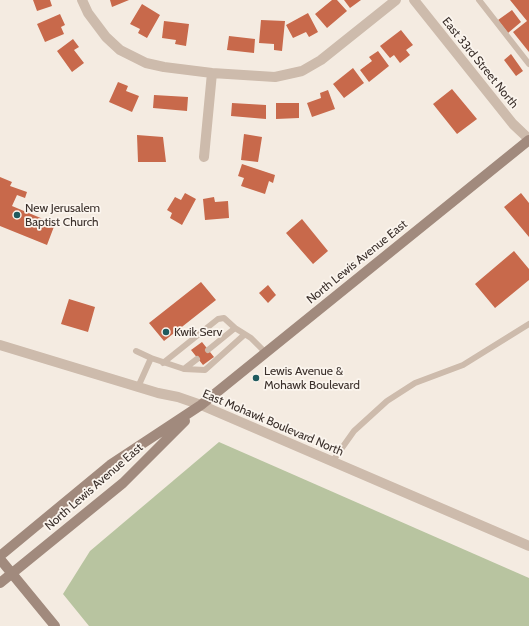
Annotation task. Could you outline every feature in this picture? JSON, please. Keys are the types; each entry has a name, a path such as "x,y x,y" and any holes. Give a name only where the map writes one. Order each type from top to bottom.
{"main road":[{"name":"North Lewis Avenue East","path":"0,556 110,465 201,405 529,139"},
{"name":"North Lewis Avenue East","path":"0,584 123,482 201,405"},
{"path":"0,559 55,626"}],"street":[{"path":"82,0 88,13 106,37 120,50 146,63 164,67 212,73 275,77 302,71 321,60 396,0"},
{"name":"East 33rd Street North","path":"414,0 513,124 529,139"},
{"path":"204,158 212,73"},
{"name":"East Mohawk Boulevard North","path":"0,345 138,387 178,396 529,546"}],"lane":[{"path":"479,0 529,64"},
{"path":"164,363 218,319 224,318 244,335 251,338 266,353"},
{"path":"332,462 354,431 387,401 415,383 463,365 529,324"},
{"path":"208,350 235,328"},
{"path":"136,351 164,363 184,369 205,370 244,335"},
{"path":"138,387 151,358"},
{"path":"184,369 198,359"}],"green space":[{"path":"219,442 529,578 529,626 89,626 63,594 90,551"}],"building":[{"path":"33,0 50,0 52,6 37,11"},
{"path":"110,0 129,0 112,7"},
{"path":"332,0 337,0 347,11 327,28 315,14"},
{"path":"344,0 361,0 350,8"},
{"path":"510,0 529,0 529,52 513,32 527,21"},
{"path":"142,4 160,15 147,38 138,33 140,29 130,24"},
{"path":"512,10 521,22 508,33 498,20"},
{"path":"308,13 318,32 309,37 306,32 293,38 286,25"},
{"path":"60,14 65,25 61,27 64,34 45,42 37,24"},
{"path":"261,20 285,21 282,51 274,50 274,44 259,43"},
{"path":"164,21 189,24 186,46 175,44 176,40 162,38"},
{"path":"401,30 413,45 406,50 410,55 400,63 394,55 390,58 380,46"},
{"path":"229,36 255,39 254,53 227,50"},
{"path":"73,39 79,47 74,50 84,63 72,72 57,51"},
{"path":"378,51 389,66 369,82 360,70 372,61 369,57"},
{"path":"511,54 523,71 516,76 504,60"},
{"path":"353,68 364,83 344,98 333,84"},
{"path":"118,82 128,86 126,91 139,96 132,112 109,102"},
{"path":"452,89 477,119 457,134 433,104"},
{"path":"328,90 335,109 312,117 307,103 321,98 320,93"},
{"path":"154,95 188,97 187,111 153,108"},
{"path":"232,103 266,105 266,119 231,116"},
{"path":"276,103 299,103 299,118 276,119"},
{"path":"244,134 262,137 258,162 241,160"},
{"path":"137,135 163,137 166,162 138,162"},
{"path":"242,164 275,175 273,183 269,181 265,194 241,186 244,178 238,176"},
{"name":"New Jerusalem Baptist Church","path":"0,177 12,182 10,186 27,192 25,198 17,195 12,206 55,224 47,245 0,226"},
{"path":"185,193 196,199 182,225 170,218 172,213 167,210 175,197 181,200"},
{"path":"521,193 529,203 529,237 504,207"},
{"path":"214,197 215,202 228,201 229,218 205,220 203,199"},
{"path":"302,219 328,251 313,264 286,233"},
{"path":"514,251 529,269 529,280 495,308 475,284"},
{"path":"201,282 216,300 164,341 149,323"},
{"path":"268,285 276,295 268,303 259,293"},
{"path":"69,299 95,307 88,332 61,324"},
{"path":"202,342 214,357 203,365 191,350"}],"place":[{"name":"New Jerusalem Baptist Church","path":"17,215"},
{"name":"Kwik Serv","path":"166,332"},
{"name":"Lewis Avenue & Mohawk Boulevard","path":"256,378"}]}
